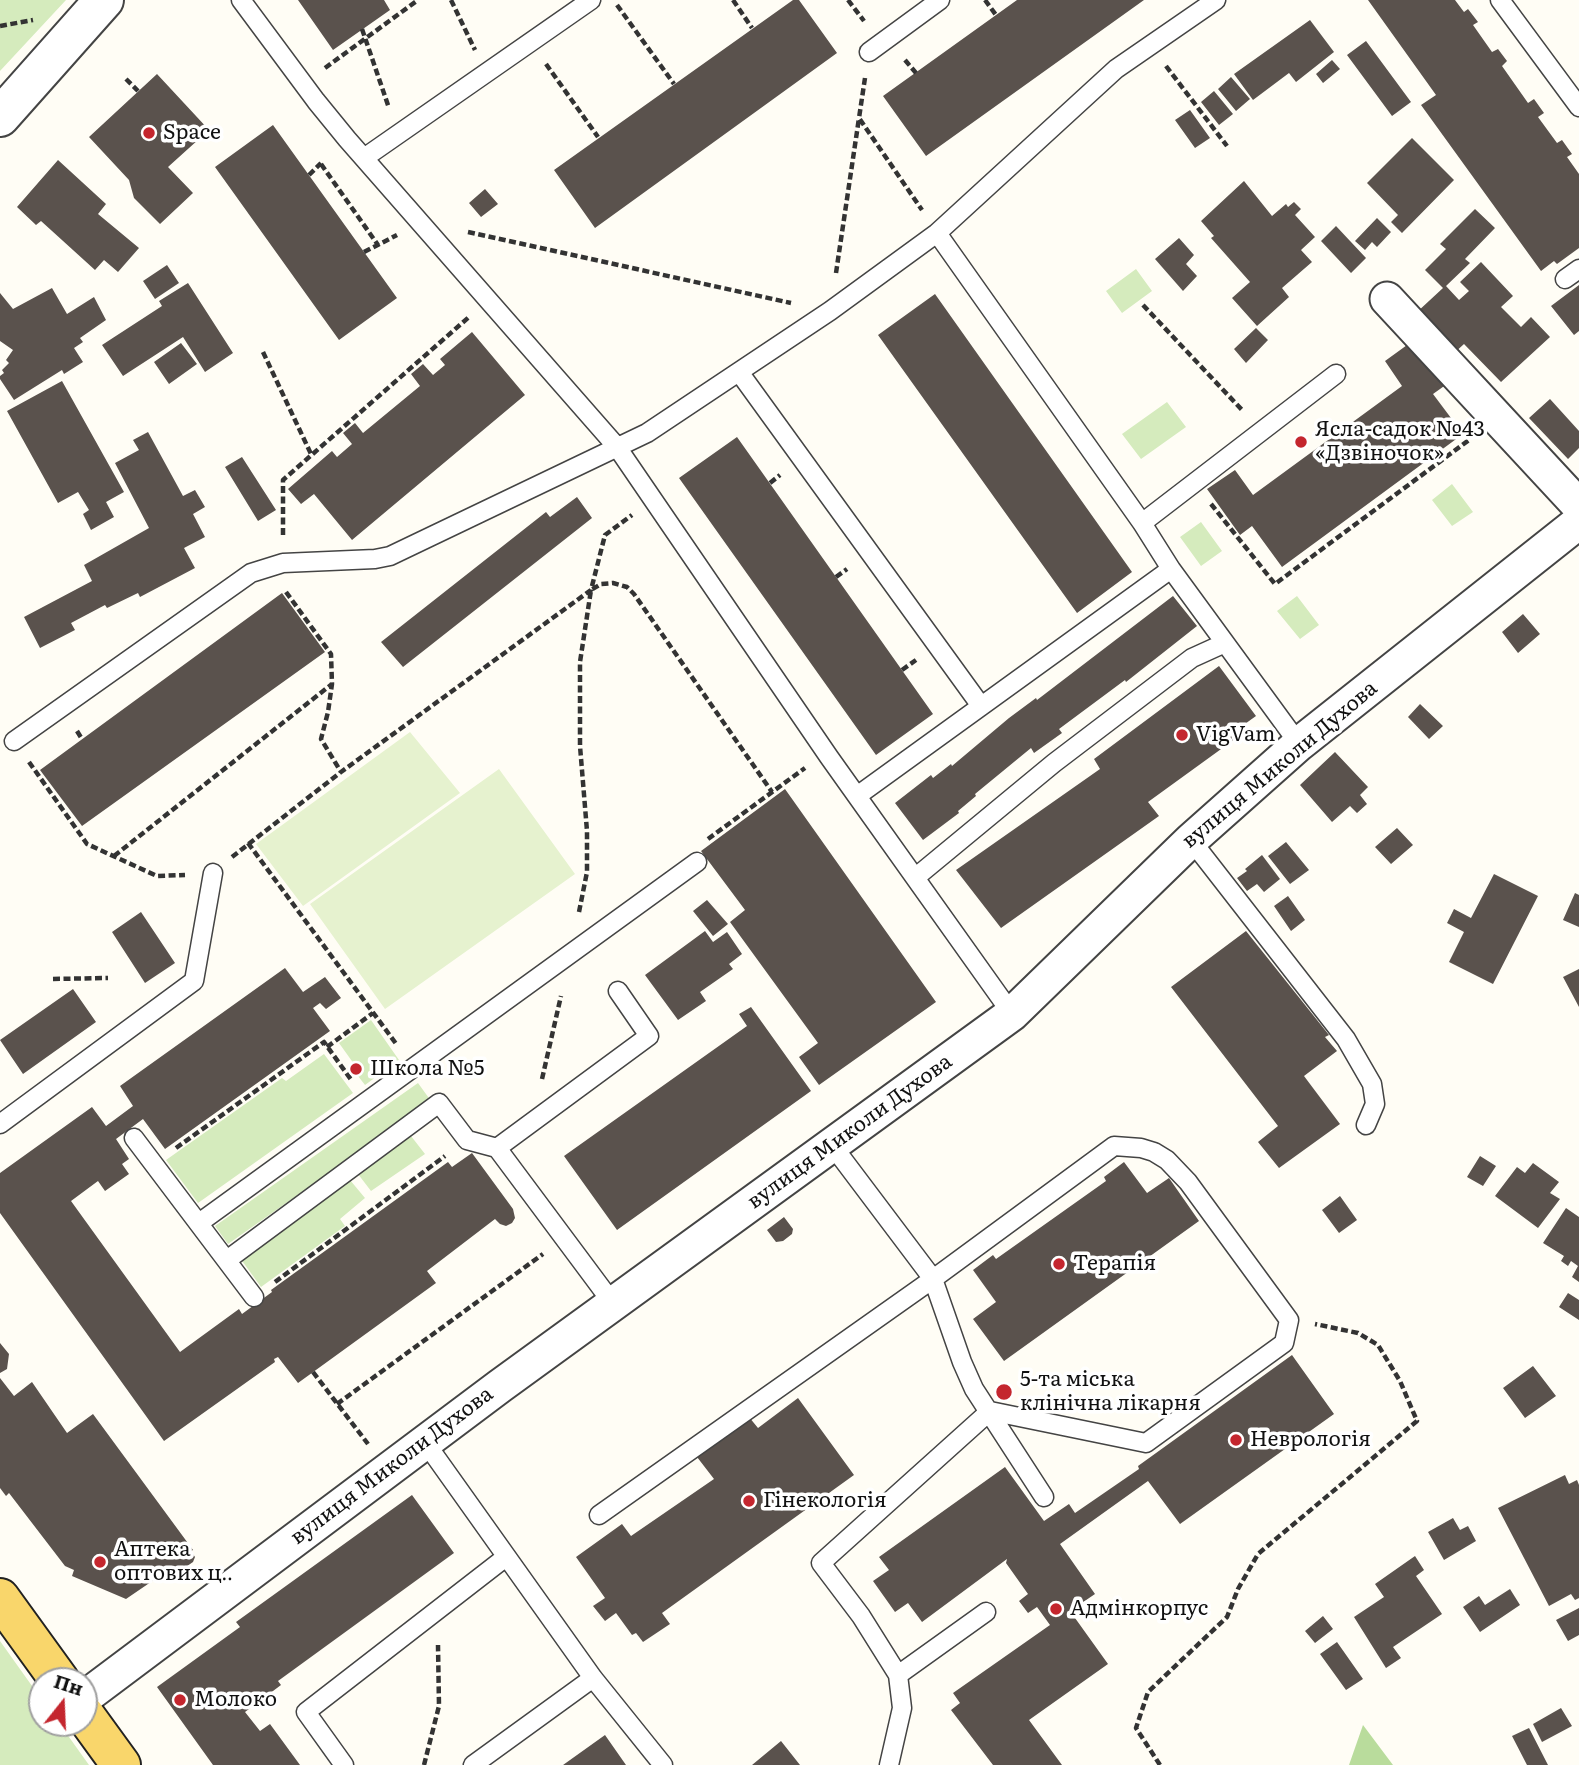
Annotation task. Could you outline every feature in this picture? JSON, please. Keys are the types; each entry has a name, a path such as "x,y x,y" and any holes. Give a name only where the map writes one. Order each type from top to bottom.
{"main road":[{"path":"0,1598 50,1667"},
{"path":"98,1733 121,1765"}],"street":[{"path":"0,117 104,0"},
{"path":"1387,299 1579,506"},
{"name":"вулиця Миколи Духова","path":"98,1687 425,1442 1012,1014 1191,840 1299,744 1579,522"}],"lane":[{"path":"240,0 303,84 364,158 617,447 826,752 1012,1014"},
{"path":"364,158 591,0"},
{"path":"869,52 940,0"},
{"path":"14,741 237,581 275,564 390,556 647,433 830,311 937,233 1116,69 1216,0"},
{"path":"1500,0 1579,107"},
{"path":"937,233 1142,523 1171,569 1299,744"},
{"path":"739,372 981,705"},
{"path":"1142,523 1336,374"},
{"path":"857,796 1171,569"},
{"path":"916,877 1054,763 1192,658 1225,643"},
{"path":"1191,840 1346,1038 1372,1084 1375,1104 1366,1125"},
{"path":"199,1223 696,862"},
{"path":"0,1124 194,981 213,873"},
{"path":"497,1148 649,1036 618,991"},
{"path":"227,1260 439,1103 467,1140 497,1148 614,1305"},
{"path":"134,1138 254,1297"},
{"path":"832,1146 933,1279 974,1390 1044,1497"},
{"path":"598,1515 933,1279 1114,1146 1154,1152 1178,1171 1289,1320 1284,1343 1146,1443 990,1412"},
{"path":"889,1765 902,1708 898,1675 861,1616 821,1563 990,1412"},
{"path":"425,1442 593,1678 663,1765"},
{"path":"345,1765 306,1712 506,1557"},
{"path":"898,1675 986,1612"},
{"path":"473,1765 593,1678"}],"path":[{"path":"303,84 418,0"},
{"path":"451,0 486,73"},
{"path":"614,0 674,84"},
{"path":"733,0 752,28"},
{"path":"985,0 996,15"},
{"path":"362,29 398,134"},
{"path":"531,42 598,138"},
{"path":"1150,45 1227,146"},
{"path":"421,222 830,311 869,52"},
{"path":"127,79 138,91"},
{"path":"859,118 937,233"},
{"path":"321,164 378,245"},
{"path":"341,772 321,739 332,684 331,654 275,564 283,480 488,300"},
{"path":"1143,305 1262,430"},
{"path":"263,352 311,454"},
{"path":"1194,482 1275,584 1476,436"},
{"path":"530,1124 546,1064 587,873 587,831 580,746 580,662 591,590 605,535 652,500"},
{"path":"14,741 88,844 157,876 213,873 341,772 591,590 601,583 613,583 627,587 634,594 772,792"},
{"path":"114,856 332,684"},
{"path":"696,862 696,848 826,752"},
{"path":"248,843 413,1068"},
{"path":"53,979 108,978"},
{"path":"327,1047 373,1013"},
{"path":"154,1164 324,1042 367,1101"},
{"path":"254,1297 467,1140"},
{"path":"337,1404 565,1238"},
{"path":"1160,1765 1136,1728 1148,1692 1227,1617 1238,1588 1258,1554 1417,1421 1400,1381 1378,1345 1359,1333 1289,1320"},
{"path":"313,1372 365,1441"},
{"path":"424,1765 439,1706 438,1610"}],"green space":[{"path":"0,0 66,0 0,71"},
{"path":"1136,269 1152,291 1122,313 1106,291"},
{"path":"1167,402 1186,427 1141,459 1122,434"},
{"path":"1452,484 1473,512 1452,526 1432,500"},
{"path":"1201,522 1222,551 1201,566 1180,537"},
{"path":"1297,596 1319,625 1300,639 1277,611"},
{"path":"410,732 460,793 303,906 256,844"},
{"path":"499,769 575,874 385,1009 310,904"},
{"path":"371,1020 399,1060 365,1085 351,1067 354,1064 339,1043"},
{"path":"324,1054 353,1093 198,1203 166,1160 282,1078 286,1081"},
{"path":"418,1083 431,1101 228,1244 215,1226"},
{"path":"411,1136 425,1154 371,1191 358,1174"},
{"path":"350,1180 365,1198 340,1219 345,1226 261,1287 240,1258"},
{"path":"0,1641 28,1680 28,1737 69,1737 89,1765 0,1765"},
{"path":"1363,1725 1393,1765 1349,1765"}],"building":[{"path":"298,0 384,0 390,10 333,50"},
{"path":"793,0 799,0 837,53 595,228 554,170"},
{"path":"1017,0 1144,0 926,156 883,96"},
{"path":"1368,0 1455,0 1464,12 1468,9 1478,22 1473,25 1492,52 1498,49 1507,61 1502,66 1528,103 1534,99 1544,113 1538,117 1557,143 1562,140 1572,154 1567,157 1579,174 1579,248 1557,264 1554,261 1541,271 1421,105 1436,95"},
{"path":"1310,20 1334,52 1296,82 1289,73 1253,100 1234,74"},
{"path":"1366,41 1411,102 1392,116 1347,55"},
{"path":"1332,60 1340,69 1323,83 1316,74"},
{"name":"Space","path":"157,74 209,130 168,167 193,193 160,224 134,198 129,180 89,137"},
{"path":"1231,77 1250,99 1236,111 1218,89"},
{"path":"1214,91 1233,114 1219,125 1201,102"},
{"path":"1190,110 1210,138 1195,148 1175,120"},
{"path":"273,125 397,298 339,340 215,167"},
{"path":"1412,138 1454,180 1402,233 1391,222 1398,215 1367,183"},
{"path":"58,160 106,204 98,214 139,248 118,272 104,260 95,270 41,221 36,225 17,207"},
{"path":"1244,181 1272,216 1286,204 1288,207 1294,202 1301,209 1295,215 1315,237 1301,250 1312,262 1282,288 1289,297 1257,326 1232,298 1250,282 1211,238 1214,236 1201,221"},
{"path":"485,189 498,204 481,217 469,203"},
{"path":"1475,209 1495,228 1465,259 1470,263 1446,286 1459,300 1469,291 1460,282 1481,262 1513,296 1501,307 1521,327 1531,317 1550,337 1501,382 1464,344 1452,355 1416,313 1443,288 1425,270 1446,249 1440,244"},
{"path":"1377,218 1391,232 1377,247 1372,242 1365,250 1355,241"},
{"path":"1336,226 1366,258 1351,273 1321,241"},
{"path":"1179,238 1194,255 1186,264 1197,276 1183,291 1155,259"},
{"path":"167,265 179,283 155,299 143,281"},
{"path":"188,283 233,353 205,372 183,337 123,376 102,345 162,306 159,301"},
{"path":"1579,285 1579,331 1574,335 1551,306"},
{"path":"52,288 67,314 94,297 106,320 80,338 83,342 74,348 83,362 64,374 62,370 14,400 0,379 4,373 2,370 9,363 6,360 13,350 0,341 0,293 13,309"},
{"path":"935,294 1132,572 1077,613 878,335"},
{"path":"1256,328 1268,340 1246,363 1234,349"},
{"path":"472,332 525,395 352,540 314,494 301,504 288,489 332,451 337,457 352,444 343,433 355,423 363,433 420,386 411,374 423,364 433,375 445,365 440,359"},
{"path":"1414,340 1447,384 1433,394 1463,434 1282,567 1252,526 1240,535 1207,489 1235,470 1253,495 1402,386 1385,361"},
{"path":"181,343 197,364 169,384 154,362"},
{"path":"62,381 124,492 106,502 114,517 91,530 83,514 89,510 78,492 58,503 7,411"},
{"path":"1550,399 1579,431 1579,448 1568,459 1529,418"},
{"path":"148,432 183,496 195,490 205,507 193,514 205,537 184,548 195,568 140,597 138,593 107,608 105,605 71,623 75,630 40,648 24,617 92,581 84,565 149,528 115,463 139,450 133,440"},
{"path":"737,437 933,714 876,755 679,478"},
{"path":"242,457 276,510 258,521 225,467"},
{"path":"577,497 592,518 403,667 381,642 546,512 550,517"},
{"path":"282,593 325,652 82,826 40,770"},
{"path":"1173,596 1197,626 1126,682 1125,680 1059,729 1062,733 1034,753 1031,748 975,794 959,813 923,840 895,803 931,775 933,778 951,764 952,766 1009,718 1036,698 1037,700"},
{"path":"1523,614 1540,634 1518,653 1502,632"},
{"path":"1219,666 1256,716 1242,726 1246,731 1148,802 1159,816 1001,928 956,870 1100,769 1094,759"},
{"path":"1420,704 1443,726 1429,739 1408,717"},
{"path":"1335,752 1368,787 1360,795 1367,804 1357,813 1350,806 1332,822 1300,785"},
{"path":"785,789 936,1002 819,1085 799,1057 818,1043 730,922 745,910 701,851"},
{"path":"1397,828 1413,845 1391,864 1375,847"},
{"path":"1286,842 1309,870 1290,884 1268,856"},
{"path":"1262,855 1280,879 1264,892 1257,884 1247,891 1237,878"},
{"path":"1494,874 1538,896 1493,984 1449,962 1464,932 1447,923 1454,909 1471,918"},
{"path":"1575,893 1579,895 1579,927 1563,920"},
{"path":"1288,896 1305,920 1291,931 1274,906"},
{"path":"707,900 728,924 713,936 693,911"},
{"path":"141,912 175,963 145,983 112,932"},
{"path":"705,931 713,942 727,932 742,954 729,964 733,969 700,992 706,1001 678,1020 645,975"},
{"path":"1246,931 1329,1035 1325,1037 1337,1051 1304,1076 1340,1124 1279,1168 1258,1142 1278,1126 1171,987"},
{"path":"285,968 303,992 325,977 341,998 326,1009 320,1003 313,1008 330,1031 165,1149 143,1119 116,1139 129,1159 122,1164 129,1174 105,1191 98,1181 71,1201 180,1352 239,1309 242,1314 448,1162 452,1167 472,1153 513,1209 515,1218 506,1226 495,1219 427,1271 436,1283 298,1383 278,1357 274,1359 275,1362 164,1441 0,1213 0,1173 92,1107 106,1126 133,1106 120,1086"},
{"path":"1579,969 1579,1007 1563,977"},
{"path":"73,989 96,1022 23,1074 0,1040"},
{"path":"751,1007 811,1091 617,1230 564,1156 747,1026 739,1014"},
{"path":"1480,1156 1496,1166 1483,1186 1467,1177"},
{"name":"Терапія","path":"1124,1162 1147,1193 1169,1178 1199,1221 1004,1361 973,1319 996,1302 973,1270 993,1255 996,1259 1106,1181 1104,1177"},
{"path":"1533,1163 1559,1182 1550,1193 1560,1199 1538,1228 1495,1196 1517,1167 1525,1173"},
{"path":"1340,1196 1357,1220 1339,1233 1322,1210"},
{"path":"1566,1208 1579,1217 1579,1282 1572,1277 1578,1266 1571,1261 1568,1266 1561,1261 1564,1256 1543,1243"},
{"path":"784,1217 793,1229 792,1234 783,1241 776,1242 767,1230"},
{"path":"1568,1293 1579,1300 1579,1320 1559,1307"},
{"path":"0,1343 9,1354 7,1369 0,1373"},
{"name":"Адмінкорпус","path":"1292,1355 1334,1414 1180,1524 1148,1481 1060,1544 1095,1594 1070,1611 1108,1664 1029,1720 1062,1765 993,1765 951,1710 960,1703 953,1693 1050,1625 1037,1607 1028,1613 1019,1601 1028,1594 1006,1563 1007,1559 922,1622 908,1603 895,1612 873,1581 889,1570 879,1557 1005,1467 1044,1521 1069,1504 1075,1513 1139,1469 1138,1466"},
{"path":"1533,1366 1556,1396 1525,1418 1503,1388"},
{"path":"0,1378 14,1396 32,1382 67,1433 93,1414 193,1550 193,1562 174,1575 169,1575 167,1571 126,1599 72,1576 74,1570 65,1566 9,1493 6,1496 0,1488"},
{"name":"Гінекологія","path":"798,1398 854,1475 662,1613 670,1624 643,1642 636,1633 632,1635 616,1613 605,1621 593,1606 605,1598 576,1557 622,1524 631,1536 714,1479 697,1457 749,1417 758,1428"},
{"path":"1565,1475 1569,1484 1577,1480 1579,1485 1579,1598 1575,1600 1571,1594 1549,1606 1498,1508"},
{"path":"412,1495 454,1553 278,1681 281,1685 245,1712 260,1731 270,1724 300,1765 213,1765 157,1687 240,1627 236,1622"},
{"path":"1453,1518 1460,1530 1468,1526 1476,1541 1444,1560 1428,1532"},
{"path":"1415,1556 1424,1570 1416,1576 1442,1614 1393,1647 1401,1658 1386,1668 1354,1617 1384,1597 1375,1584"},
{"path":"1510,1589 1520,1605 1480,1632 1463,1607 1479,1596 1485,1605"},
{"path":"1579,1608 1579,1635 1568,1641 1556,1620"},
{"path":"1323,1616 1333,1629 1315,1643 1305,1631"},
{"path":"1337,1642 1363,1679 1346,1690 1320,1654"},
{"path":"1561,1708 1572,1726 1542,1742 1533,1724"},
{"path":"1529,1728 1548,1765 1527,1765 1512,1736"},
{"path":"605,1735 626,1765 563,1765"},
{"path":"781,1741 800,1765 752,1765"}],"place":[{"name":"Space","path":"149,133"},
{"name":"Ясла-садок №43 «Дзвіночок»","path":"1301,442"},
{"name":"VigVam","path":"1182,735"},
{"name":"Школа №5","path":"356,1069"},
{"name":"Терапія","path":"1059,1264"},
{"name":"5-та міська клінічна лікарня","path":"1004,1392"},
{"name":"Неврологія","path":"1236,1440"},
{"name":"Гінекологія","path":"749,1501"},
{"name":"Аптека оптових ц‥","path":"100,1562"},
{"name":"Адмінкорпус","path":"1056,1609"},
{"name":"Молоко","path":"180,1700"}]}
